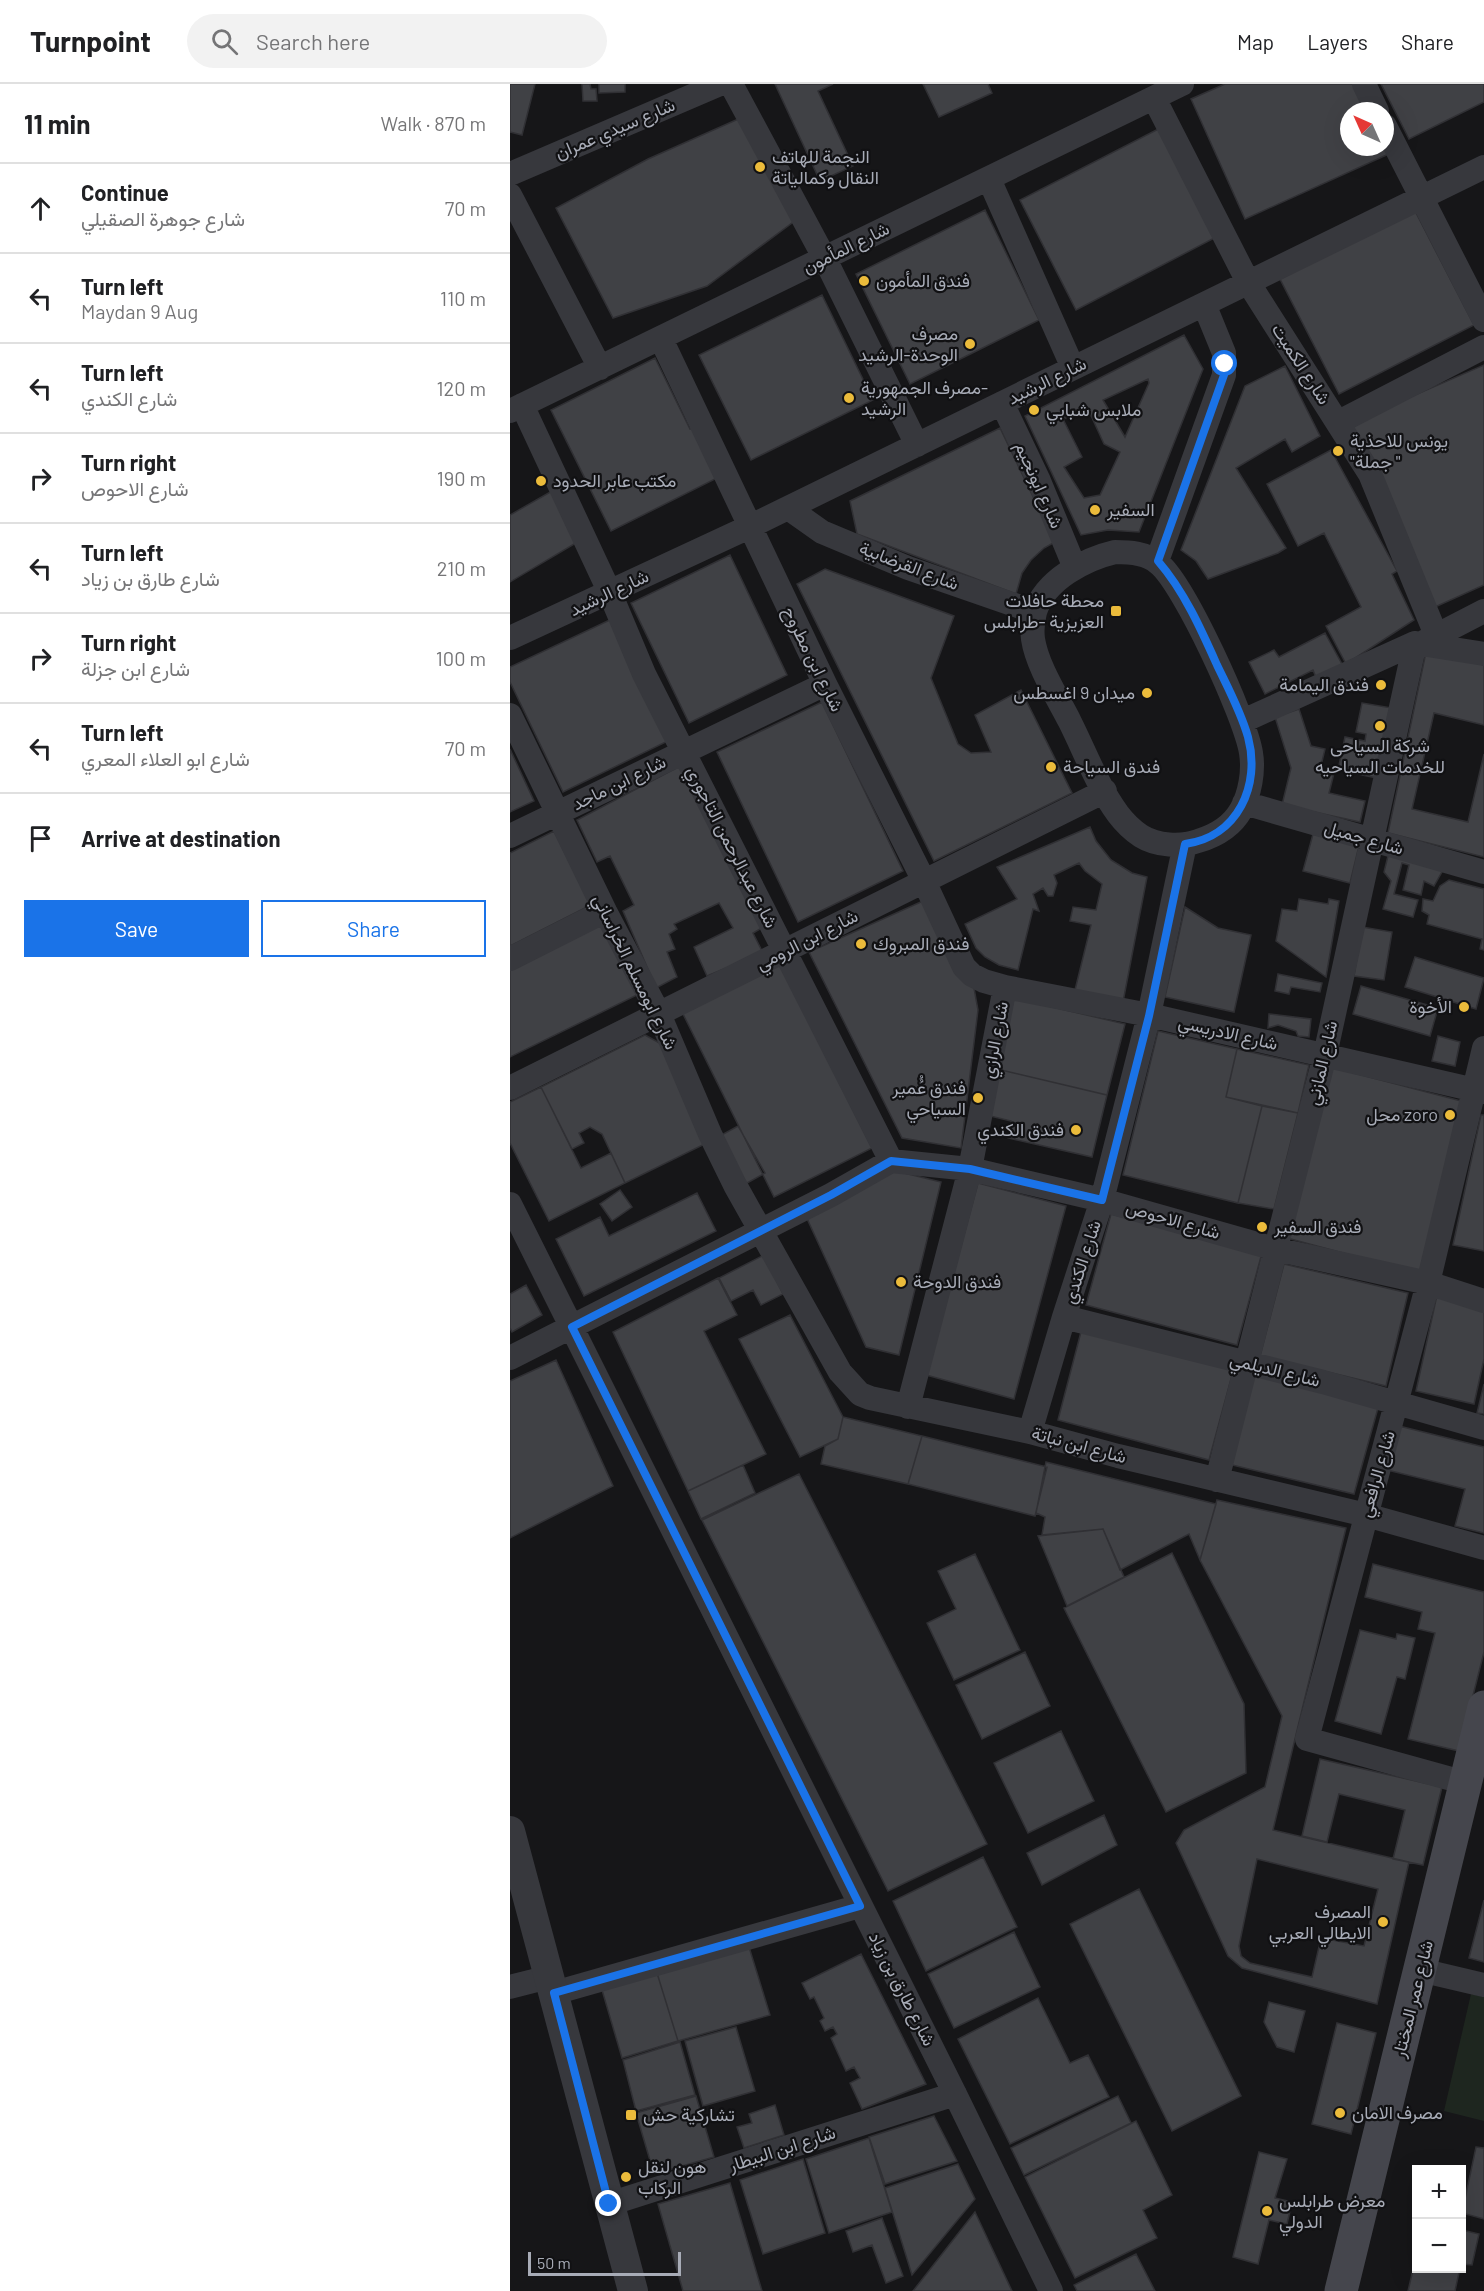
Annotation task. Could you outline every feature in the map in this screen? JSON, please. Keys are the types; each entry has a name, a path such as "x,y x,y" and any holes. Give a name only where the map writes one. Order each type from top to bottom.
{"main road":[{"name":"شارع عمر المختار","path":"1341,2291 1430,1972 1475,1791 1484,1707"},
{"name":"شارع عمر المختار","path":"1363,2291 1430,1972"}],"street":[{"name":"شارع سيدي عمران","path":"510,174 720,84"},
{"path":"731,84 825,259 916,445"},
{"name":"شارع المأمون","path":"516,408 1182,84"},
{"path":"1364,84 1373,102"},
{"name":"شارع الكميت","path":"1154,98 1248,282 1370,474 1423,641"},
{"path":"1394,144 1484,320"},
{"name":"شارع الرشيد","path":"510,638 789,508 1484,167"},
{"path":"990,179 1073,368"},
{"path":"510,195 600,368"},
{"path":"1158,561 1224,375 1224,352 1204,304"},
{"name":"شارع ابن مطروح","path":"661,339 825,684 924,881 964,967 972,975"},
{"path":"1339,422 1484,347"},
{"name":"شارع ابونجيم","path":"1002,403 1039,482 1075,568"},
{"name":"شارع عبدالرحمن التاجوري","path":"516,408 610,593 644,674 891,1161"},
{"name":"شارع القرضابية","path":"789,508 822,532 908,568 1035,612"},
{"path":"1115,552 1134,553 1158,561 1181,592 1212,654 1243,722 1252,755 1250,785 1244,803 1227,826 1204,839 1185,844 1163,843 1143,837 1118,813 1043,668 1033,640 1035,612 1048,591 1075,568 1098,556 1115,552"},
{"path":"1243,722 1484,611"},
{"path":"1423,641 1484,654"},
{"name":"شارع المازني","path":"1217,1480 1325,1054 1372,840 1423,641"},
{"name":"شارع ابن ماجد","path":"510,836 825,684"},
{"name":"شارع ابومسلم الخراساني","path":"510,715 605,911 659,1014 710,1134 735,1185 761,1230"},
{"name":"شارع ابن الرومي","path":"510,1088 1105,791"},
{"name":"شارع جميل","path":"1244,803 1484,872"},
{"name":"شارع الكندي","path":"1030,1432 1102,1200 1149,1016 1185,844"},
{"path":"510,959 605,911"},
{"name":"شارع الادريسي","path":"972,975 1005,987 1325,1054 1479,1091"},
{"name":"شارع الرازي","path":"908,1407 970,1169 1005,987"},
{"name":"شارع الرافعي","path":"1475,1791 1307,1739 1479,1091 1484,1048"},
{"path":"510,1358 891,1161"},
{"name":"شارع الاحوص","path":"891,1161 970,1169 1102,1200 1275,1249 1428,1283 1484,1300"},
{"name":"شارع طارق بن زياد","path":"510,1204 955,2094 1051,2291"},
{"name":"شارع ابن نباتة","path":"761,1230 840,1372 860,1394 908,1407 1030,1432 1366,1515 1484,1548"},
{"name":"شارع الديلمي","path":"1064,1317 1246,1362 1397,1402 1484,1428"},
{"path":"510,1831 633,2291"},
{"path":"510,1987 552,1985 860,1906"},
{"path":"1430,1972 1484,1985"},
{"name":"شارع ابن البيطار","path":"609,2204 955,2094"}],"shaded area":[{"path":"1471,1994 1484,1997 1484,2121 1444,2111"}],"building":[{"path":"510,84 535,84 522,135 510,132"},
{"path":"582,84 590,84 591,89 596,89 597,101 583,101"},
{"path":"599,84 625,84 625,92 599,93"},
{"path":"775,84 833,84 818,91 853,166 820,181"},
{"path":"923,84 988,84 992,93 939,117"},
{"path":"1225,84 1360,84 1368,102 1340,102 1340,156 1384,156 1245,219 1191,99"},
{"path":"1381,84 1484,84 1484,102 1409,139 1394,110 1394,102 1390,102"},
{"path":"745,116 796,220 707,286 613,318 556,208 648,159"},
{"path":"1168,124 1224,233 1076,310 1020,200"},
{"path":"1414,209 1474,325 1339,394 1280,279"},
{"path":"985,210 1039,320 910,384 856,274"},
{"path":"822,295 873,400 751,460 699,355"},
{"path":"1184,335 1203,369 1139,532 1108,530 1081,535 1025,416","holes":["1148,379 1149,383 1125,437 1103,400","1088,409 1104,444 1120,452 1100,495 1084,498 1064,467 1082,457 1063,419"]},
{"path":"655,358 690,429 702,423 727,473 611,531 551,410"},
{"path":"1484,365 1484,585 1435,607 1348,424"},
{"path":"1285,366 1320,436 1292,452 1285,439 1236,468 1286,548 1208,579 1196,561 1181,550 1245,386"},
{"path":"1000,428 1055,542 1031,560 1022,573 1016,594 857,534 850,501"},
{"path":"1331,450 1397,571 1392,574 1414,620 1346,664 1326,626 1361,607 1324,533 1298,546 1267,484"},
{"path":"552,491 581,540 510,582 510,515"},
{"path":"730,555 787,675 689,723 631,603"},
{"path":"825,569 954,616 931,678 958,744 971,753 991,752 975,715 1021,690 1072,793 934,861 797,584"},
{"path":"616,617 674,738 563,792 510,682 510,667"},
{"path":"1325,633 1343,666 1317,680 1313,670 1265,694 1249,662 1274,650 1279,657"},
{"path":"1426,652 1484,665 1484,725 1434,713 1412,809 1468,822 1484,754 1484,857 1388,833"},
{"path":"822,702 903,871 798,922 717,752"},
{"path":"1362,703 1392,708 1377,778 1338,770 1345,737 1365,741 1366,734 1356,732"},
{"path":"1299,709 1311,746 1325,749 1320,770 1334,773 1329,793 1365,801 1360,822 1282,805 1291,768 1275,717"},
{"path":"510,749 534,801 510,812"},
{"path":"682,765 765,926 753,933 763,953 707,976 694,947 733,928 719,903 674,924 677,929 669,934 675,949 667,952 677,977 656,988 623,911 634,905 610,856 597,862 577,820"},
{"path":"1090,827 1096,841 1111,860 1132,873 1147,877 1123,1002 1075,990 1091,925 1070,921 1073,907 1096,910 1102,884 1085,871 1079,863 1054,875 1057,883 1053,896 1048,896 1043,888 1033,894 1039,911 1033,909 1018,970 999,965 985,957 976,948 965,924 1017,899 997,867"},
{"path":"554,831 591,905 510,946 510,853"},
{"path":"1313,834 1359,846 1350,883 1303,871"},
{"path":"1390,848 1447,863 1434,886 1424,881 1421,895 1403,890 1409,865 1402,863 1394,894 1418,900 1413,917 1383,909 1391,881 1384,872"},
{"path":"1449,880 1484,889 1484,950 1480,949 1482,939 1427,924 1429,915 1422,911 1423,899 1433,901 1440,886"},
{"path":"1299,899 1328,904 1329,899 1339,901 1326,977 1276,941 1282,909 1297,911"},
{"path":"923,901 974,988 978,1010 961,1148 902,1138 809,952"},
{"path":"1185,907 1218,928 1251,935 1234,1012 1165,997"},
{"path":"603,919 639,994 510,1057 510,967"},
{"path":"1362,927 1392,932 1384,980 1354,976"},
{"path":"1415,957 1484,978 1476,1009 1405,987"},
{"path":"779,961 872,1148 774,1197 681,1010"},
{"path":"1278,974 1322,983 1320,992 1291,987 1289,994 1275,991"},
{"path":"1361,986 1438,1008 1430,1036 1353,1014"},
{"path":"1014,998 1125,1024 1107,1095 997,1069"},
{"path":"1269,1014 1311,1019 1309,1037 1298,1036 1296,1031 1278,1025 1268,1028"},
{"path":"1158,1031 1237,1049 1226,1097 1262,1106 1238,1203 1123,1175"},
{"path":"645,1035 665,1046 711,1141 625,1183 602,1134 590,1127 579,1133 584,1143 572,1149 541,1087"},
{"path":"1438,1036 1460,1042 1455,1066 1432,1061"},
{"path":"1237,1049 1309,1065 1298,1113 1226,1097"},
{"path":"1331,1067 1465,1102 1421,1274 1287,1238"},
{"path":"997,1069 1107,1095 1092,1157 1008,1138 1011,1121 986,1115"},
{"path":"541,1087 581,1168 611,1153 625,1183 549,1221 510,1143 510,1102"},
{"path":"1262,1106 1298,1113 1274,1209 1238,1203"},
{"path":"1481,1115 1484,1115 1484,1251 1453,1245"},
{"path":"738,1126 765,1173 740,1187 716,1138"},
{"path":"892,1170 941,1182 899,1355 866,1347 804,1212"},
{"path":"978,1183 1066,1206 1014,1399 926,1375"},
{"path":"620,1190 632,1207 612,1221 600,1204"},
{"path":"697,1193 716,1231 584,1296 556,1239 600,1217 609,1236"},
{"path":"1111,1214 1262,1253 1237,1345 1086,1305"},
{"path":"764,1255 783,1294 761,1305 753,1290 731,1301 719,1278"},
{"path":"1284,1264 1408,1293 1386,1386 1260,1356"},
{"path":"718,1278 737,1315 704,1331 766,1454 688,1491 613,1332"},
{"path":"526,1285 542,1315 512,1332 510,1294"},
{"path":"1437,1295 1484,1306 1484,1359 1474,1404 1416,1391"},
{"path":"790,1315 843,1417 838,1439 800,1457 739,1339"},
{"path":"1082,1328 1234,1368 1209,1460 1058,1420"},
{"path":"556,1360 613,1486 510,1538 510,1381"},
{"path":"1253,1372 1378,1408 1354,1494 1228,1464"},
{"path":"1484,1384 1484,1414 1477,1413"},
{"path":"843,1417 922,1436 908,1484 821,1464 825,1446 838,1439"},
{"path":"1399,1426 1484,1447 1484,1533 1455,1526 1465,1489 1387,1470"},
{"path":"922,1436 1047,1467 1035,1516 908,1484"},
{"path":"1046,1462 1216,1504 1200,1560 1189,1534 1120,1570 1103,1529 1042,1535 1045,1517 1036,1513"},
{"path":"743,1465 755,1493 701,1519 688,1491"},
{"path":"799,1474 987,1844 888,1891 702,1520"},
{"path":"1217,1500 1346,1528 1273,1830 1409,1862 1377,2004 1242,1968 1228,1956 1176,1843 1184,1830 1265,1787 1282,1716 1200,1560","holes":["1257,1859 1378,1889 1364,1946 1321,1938 1312,1977 1250,1963 1241,1956 1239,1946"]},
{"path":"1103,1529 1124,1577 1067,1606 1038,1536"},
{"path":"1172,1553 1244,1704 1246,1773 1166,1812 1064,1608"},
{"path":"975,1554 1020,1650 954,1680 927,1623 956,1609 938,1571"},
{"path":"1373,1564 1484,1592 1484,1652 1459,1751 1408,1739 1435,1633 1418,1629 1422,1612 1365,1597"},
{"path":"1360,1630 1396,1639 1397,1634 1415,1638 1405,1679 1397,1677 1381,1734 1335,1721"},
{"path":"1025,1652 1050,1706 982,1739 956,1685"},
{"path":"1061,1731 1094,1801 1028,1833 994,1763"},
{"path":"1320,1759 1442,1787 1423,1865 1393,1859 1405,1810 1339,1794 1327,1842 1302,1836"},
{"path":"1104,1815 1117,1845 1042,1885 1027,1853"},
{"path":"983,1857 1017,1927 926,1971 893,1901"},
{"path":"1139,1889 1241,2096 1172,2131 1070,1924"},
{"path":"1484,1900 1484,1962 1469,1958"},
{"path":"1014,1932 1040,1987 954,2028 928,1974"},
{"path":"749,1947 770,2015 678,2041 657,1973"},
{"path":"861,1954 926,2084 862,2109 850,2083 860,2078 854,2067 846,2071 831,2038 837,2034 833,2027 825,2031 820,2021 824,2018 814,1997 810,1999 802,1983"},
{"path":"657,1973 678,2041 622,2058 602,1990"},
{"path":"1038,1998 1070,2063 1088,2055 1109,2097 1010,2144 958,2039"},
{"path":"1269,2002 1305,2011 1294,2052 1277,2047 1264,2022"},
{"path":"1337,2023 1376,2033 1351,2134 1312,2124"},
{"path":"736,2027 755,2091 703,2106 685,2041"},
{"path":"680,2042 695,2095 636,2111 623,2060"},
{"path":"696,2096 714,2157 654,2174 636,2113"},
{"path":"1118,2096 1131,2123 1024,2175 1011,2148"},
{"path":"775,2105 784,2135 744,2148 737,2127 752,2123 749,2114"},
{"path":"934,2116 957,2161 885,2184 869,2137"},
{"path":"1136,2121 1172,2195 1143,2210 1157,2238 1075,2278 1025,2177"},
{"path":"869,2138 892,2212 829,2233 806,2159"},
{"path":"1476,2147 1484,2148 1484,2219 1466,2214 1466,2194"},
{"name":"معرض طرابلس الدولي","path":"1259,2152 1287,2159 1275,2198 1292,2202 1287,2224 1269,2220 1258,2264 1233,2257"},
{"path":"803,2159 825,2233 763,2254 740,2180"},
{"path":"958,2164 975,2199 912,2275 885,2188"},
{"path":"730,2183 762,2291 683,2291 658,2204"},
{"path":"975,2212 1012,2291 913,2291"},
{"path":"882,2218 903,2276 886,2283 872,2245 853,2252 846,2231"},
{"path":"1466,2231 1479,2234 1472,2265 1466,2264"},
{"path":"1136,2254 1155,2291 1077,2291 1074,2285"},
{"path":"1412,2273 1459,2273 1455,2291 1408,2291"}],"place":[{"name":"النجمة للهاتف النقال وكمالياتة","path":"760,167"},
{"name":"فندق المأمون","path":"864,281"},
{"name":"مصرف الوحدة-الرشيد","path":"970,344"},
{"name":"مصرف الجمهورية- الرشيد","path":"849,398"},
{"name":"ملابس شبابي","path":"1034,410"},
{"name":"يونس للاحذية \"جملة \"","path":"1338,451"},
{"name":"مكتب عابر الحدود","path":"541,481"},
{"name":"السفير","path":"1095,510"},
{"name":"محطة حافلات العزيزية -طرابلس","path":"1116,611"},
{"name":"فندق اليمامة","path":"1381,685"},
{"name":"ميدان 9 اغسطس","path":"1147,693"},
{"name":"شركة السياحى للخدمات السياحيه","path":"1380,726"},
{"name":"فندق السياحة","path":"1051,767"},
{"name":"فندق المبروك","path":"861,944"},
{"name":"الأخوة","path":"1464,1007"},
{"name":"فندق عُُمير السياحي","path":"978,1098"},
{"name":"محل zoro","path":"1450,1115"},
{"name":"فندق الكندي","path":"1076,1130"},
{"name":"فندق السفير","path":"1262,1227"},
{"name":"فندق الدوحة","path":"901,1282"},
{"name":"المصرف الايطالي العربي","path":"1383,1922"},
{"name":"مصرف الامان","path":"1340,2113"},
{"name":"تشاركية حش","path":"631,2115"},
{"name":"هون لنقل الركاب","path":"626,2177"},
{"name":"معرض طرابلس الدولي","path":"1267,2211"}],"route":[{"path":"609,2204 554,1993 860,1906 572,1327 831,1195 891,1161 970,1169 1102,1200 1149,1016 1185,844 1204,839 1227,826 1239,813 1250,785 1252,755 1243,722 1181,592 1158,561 1224,375 1225,364"}]}
